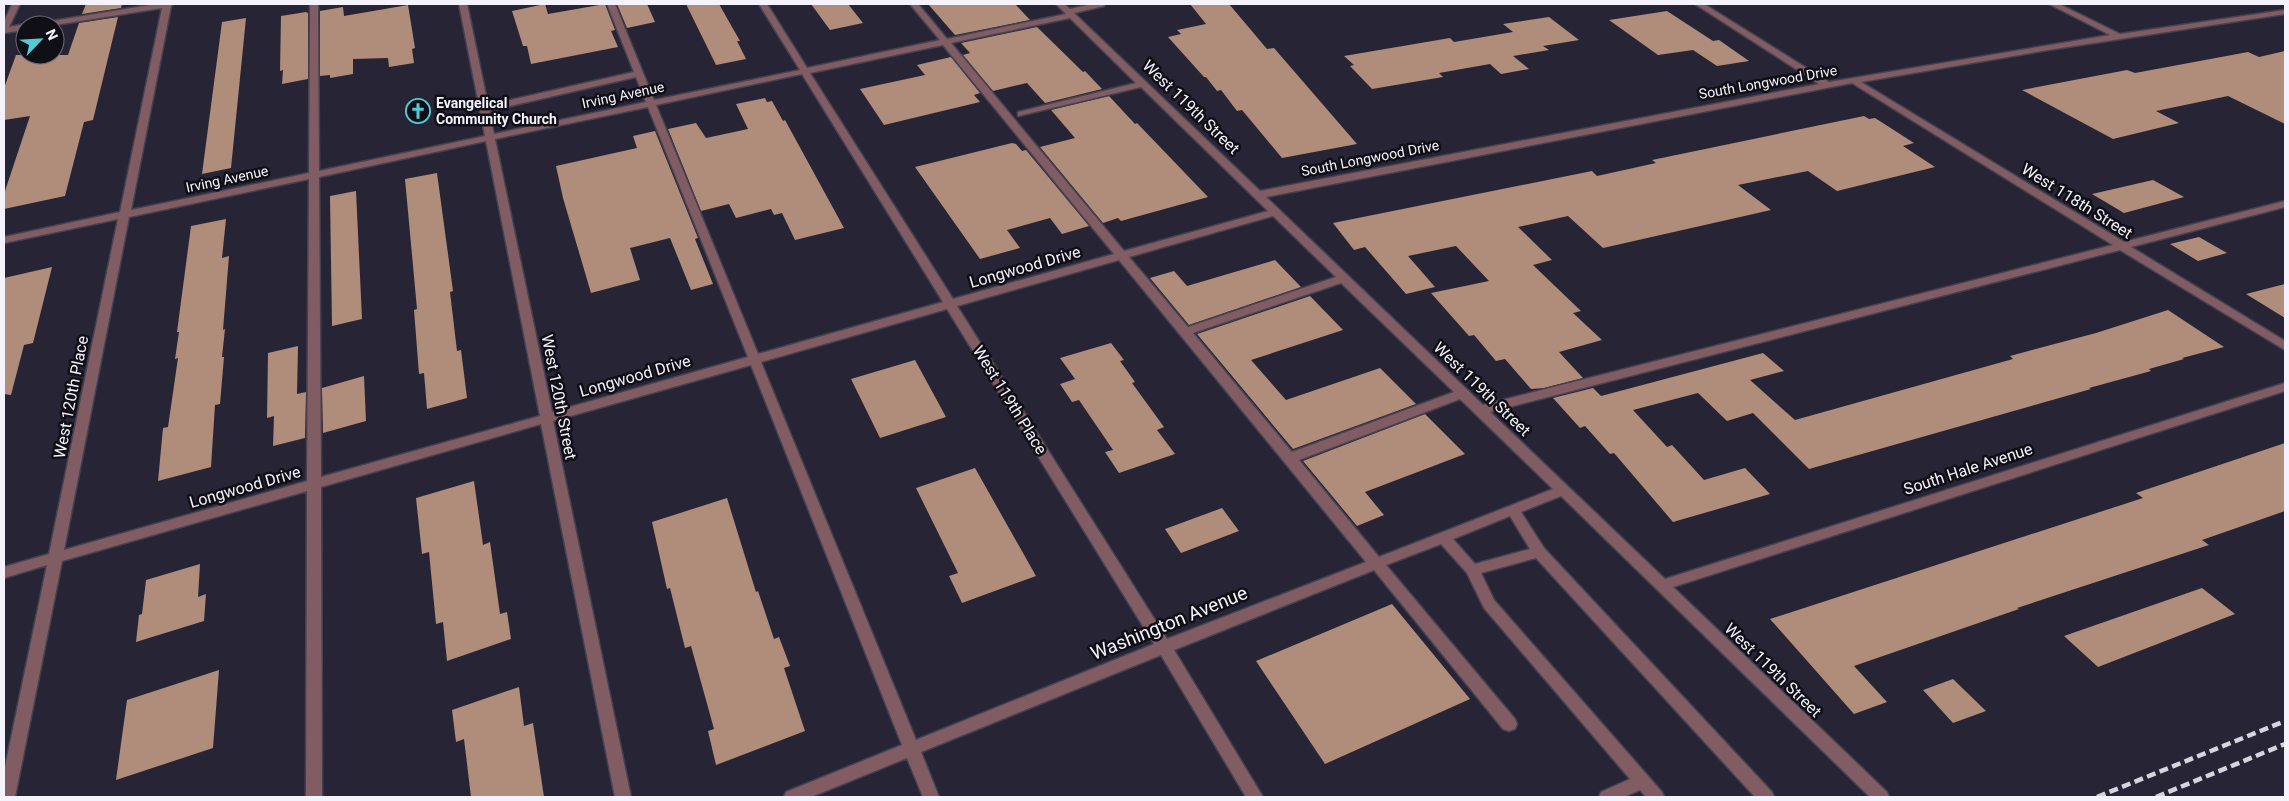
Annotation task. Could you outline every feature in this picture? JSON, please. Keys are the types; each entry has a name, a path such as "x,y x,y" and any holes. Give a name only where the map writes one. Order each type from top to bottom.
{"street":[{"path":"4,30 16,4"},
{"path":"65,21 167,4"},
{"name":"West 120th Place","path":"8,797 167,4"},
{"path":"314,4 314,797"},
{"name":"West 120th Street","path":"463,4 623,797"},
{"path":"611,4 931,797"},
{"name":"West 119th Place","path":"763,4 1164,647 1255,797"},
{"path":"914,4 1288,459 1509,724"},
{"name":"Irving Avenue","path":"4,240 946,42 1067,10 1101,4"},
{"path":"1699,4 1827,85"},
{"path":"2053,4 2120,37"},
{"name":"West 119th Street","path":"1067,10 1881,797"},
{"name":"South Longwood Drive","path":"1258,194 1556,135 1827,85 2285,12"},
{"path":"484,109 639,74"},
{"name":"West 118th Street","path":"1854,81 2285,346"},
{"path":"1021,114 1143,84"},
{"path":"1481,410 2285,204"},
{"name":"Longwood Drive","path":"4,572 1276,212"},
{"path":"1184,332 1344,278"},
{"name":"South Hale Avenue","path":"1662,585 2285,387"},
{"path":"1288,459 1463,393"},
{"name":"Washington Avenue","path":"792,797 1164,647 1563,490"},
{"path":"1513,510 1539,552 1766,797"},
{"path":"1443,537 1472,570 1489,604 1656,797"},
{"path":"1472,570 1539,552"},
{"path":"1607,797 1642,781"}],"building":[{"path":"86,4 122,4 121,8 82,14"},
{"path":"545,4 548,14 605,4 615,30 611,31 618,47 531,64 527,46 523,46 512,11"},
{"path":"617,4 647,4 655,22 627,28"},
{"path":"686,4 719,4 740,41 737,41 746,59 716,65"},
{"path":"811,4 848,4 863,23 830,30"},
{"path":"928,4 1015,4 1030,20 955,35"},
{"path":"1190,4 1229,4 1267,49 1274,48 1357,144 1282,158 1242,110 1237,111 1221,90 1217,91 1168,37 1181,34 1177,30 1206,24"},
{"path":"408,5 415,48 412,49 414,63 389,67 388,58 353,59 353,74 330,78 330,75 320,76 320,11 343,7 344,16"},
{"path":"1667,11 1713,41 1719,40 1749,61 1717,66 1693,50 1658,55 1609,20"},
{"path":"308,13 308,79 282,84 283,70 280,71 281,16"},
{"path":"118,17 93,120 84,122 65,196 4,209 4,194 30,116 4,120 4,88 15,58 15,65 65,65 65,55 68,55 79,23"},
{"path":"1549,17 1579,40 1543,46 1549,50 1513,56 1529,69 1501,74 1490,64 1439,73 1443,77 1372,89 1350,66 1354,65 1344,56 1450,38 1454,42 1513,32 1503,24"},
{"path":"246,18 231,168 202,174 222,22"},
{"path":"1037,27 1102,89 1045,103 1027,83 993,91 963,55 970,53 961,43"},
{"path":"2285,51 2285,124 2228,96 2156,111 2179,123 2113,139 2022,90 2127,70 2135,73 2248,52 2259,57"},
{"path":"951,57 980,93 974,95 980,102 884,125 860,89 925,75 917,65"},
{"path":"1109,96 1208,197 1121,221 1118,218 1103,223 1040,147 1075,138 1051,110"},
{"path":"765,98 767,102 772,101 783,121 785,120 844,228 795,240 782,213 774,215 771,209 736,218 729,204 701,211 668,129 696,123 706,138 748,129 736,104"},
{"path":"1864,116 1869,119 1875,118 1914,143 1903,146 1935,167 1837,191 1808,171 1738,185 1771,210 1603,248 1568,216 1518,227 1552,260 1533,265 1581,311 1573,313 1602,340 1559,352 1583,378 1544,388 1531,389 1505,359 1496,361 1474,335 1469,336 1431,293 1489,281 1456,246 1408,256 1435,287 1406,294 1365,247 1354,250 1333,223 1592,171 1597,176 1656,163 1652,160"},
{"path":"655,131 698,238 695,239 713,284 691,290 670,238 630,248 640,280 591,293 563,198 556,166 637,148 633,136"},
{"path":"1012,143 1016,144 1022,151 1026,150 1089,226 1062,234 1050,218 1007,230 1020,248 980,259 915,167"},
{"path":"437,173 453,291 450,292 457,351 461,350 467,398 427,409 424,373 419,374 414,310 417,309 405,179"},
{"path":"2153,180 2184,197 2124,213 2092,194"},
{"path":"356,191 362,319 332,326 330,196"},
{"path":"226,219 222,258 229,256 223,330 225,329 222,357 224,357 220,404 215,405 211,467 158,481 163,428 168,427 178,358 175,359 179,332 177,332 191,226"},
{"path":"2199,237 2227,253 2198,261 2170,244"},
{"path":"1275,260 1301,287 1189,325 1150,278 1174,271 1187,286"},
{"path":"52,267 33,343 24,345 11,395 4,394 4,278"},
{"path":"2285,284 2285,318 2246,294"},
{"path":"1310,296 1343,330 1251,360 1286,400 1380,368 1416,404 1293,449 1197,334"},
{"path":"2168,310 2224,347 2149,369 2151,371 2089,388 2091,389 1809,469 1753,413 1727,421 1698,393 1633,410 1667,447 1672,445 1704,480 1745,468 1770,494 1673,522 1614,453 1610,454 1585,426 1580,428 1553,398 1593,388 1601,396 1763,353 1784,371 1750,380 1795,420 2013,359 2010,356 2096,333"},
{"path":"1111,343 1124,360 1120,361 1135,382 1132,383 1164,427 1157,430 1175,454 1119,473 1105,452 1113,450 1079,400 1072,402 1060,384 1075,379 1060,358"},
{"path":"298,346 297,394 306,392 305,438 273,446 274,416 267,418 268,353"},
{"path":"915,360 946,417 880,438 851,379"},
{"path":"364,376 366,421 323,433 322,388"},
{"path":"1425,414 1465,454 1365,492 1384,515 1357,526 1303,461"},
{"path":"2285,443 2285,511 2202,540 2209,545 2017,608 2019,609 1854,666 1887,702 1854,714 1770,619 2143,498 2136,493"},
{"path":"975,468 1036,576 962,603 949,576 958,573 916,488"},
{"path":"474,481 483,545 490,542 500,614 507,612 511,639 447,661 443,622 436,624 429,552 422,554 416,498"},
{"path":"727,498 756,592 758,591 774,639 779,637 790,666 784,668 805,731 716,765 708,731 714,729 691,646 685,648 670,588 667,589 652,522"},
{"path":"1222,508 1239,531 1181,553 1165,529"},
{"path":"200,564 198,597 206,594 204,621 136,642 146,580"},
{"path":"2202,588 2235,614 2098,667 2064,636"},
{"path":"1392,604 1470,699 1325,764 1256,661"},
{"path":"219,670 213,748 116,780 127,700"},
{"path":"1953,679 1986,711 1953,723 1923,690"},
{"path":"519,687 524,726 533,723 544,797 471,797 464,739 456,742 452,710"}],"railway":[{"path":"2097,797 2285,721"},
{"path":"2156,797 2285,744"}],"place":[{"name":"Evangelical Community Church","path":"418,111"}]}
